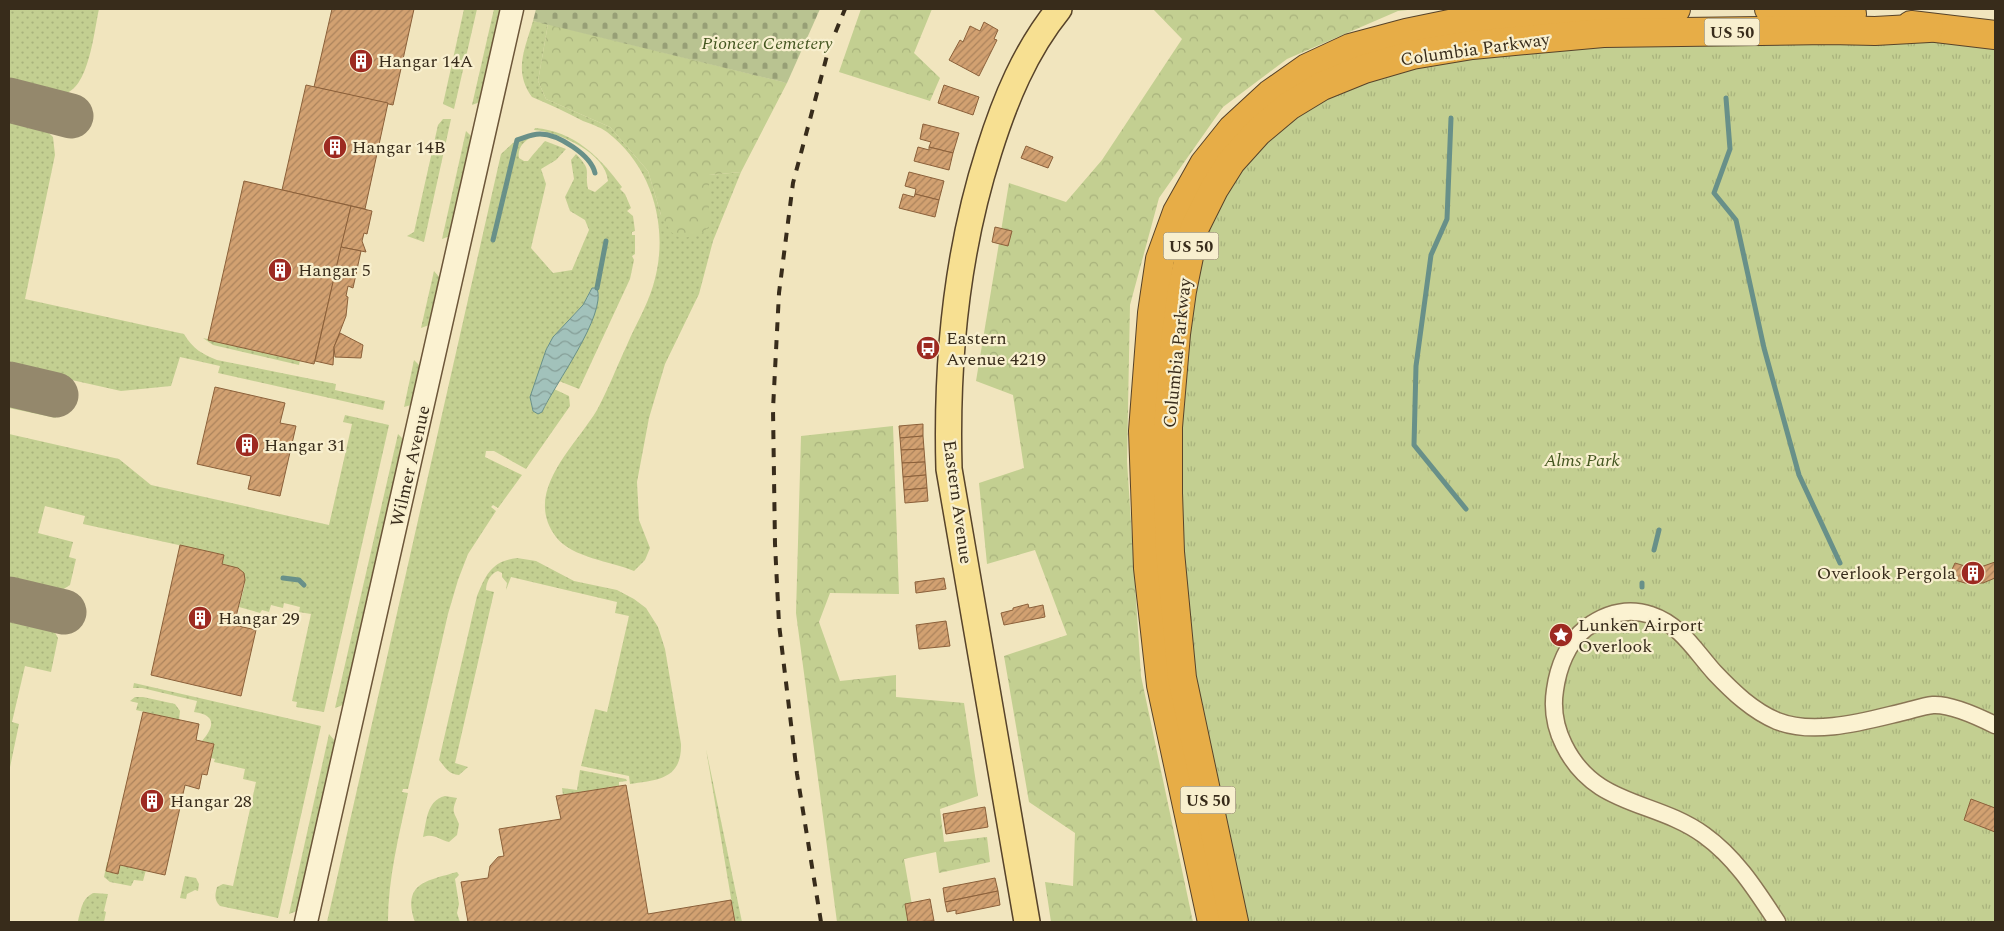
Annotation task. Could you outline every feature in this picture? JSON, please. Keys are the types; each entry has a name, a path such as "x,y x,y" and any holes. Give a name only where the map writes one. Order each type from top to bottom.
{"highway":[{"name":"Columbia Parkway","path":"1212,922 1161,685 1148,568 1143,431 1152,313 1160,259 1176,212 1204,164 1232,128 1270,94 1300,74 1350,48 1406,32 1474,19 1600,10 1676,9"},
{"name":"Columbia Parkway","path":"1769,9 1844,12 1929,28 1995,35"},
{"name":"Columbia Parkway","path":"1234,922 1182,678 1170,552 1168,492 1168,427 1184,283 1196,227 1214,189 1231,162 1258,132 1288,106 1322,86 1364,69 1412,55 1472,45 1603,33 1875,31 1929,28"}],"main road":[{"name":"Eastern Avenue","path":"1027,922 949,469 949,378 956,298 966,237 981,176 1002,109 1011,88 1030,53 1059,9"}],"street":[{"name":"Wilmer Avenue","path":"306,922 512,9"},
{"path":"1777,922 1745,875 1724,851 1705,835 1684,822 1655,809 1624,800 1603,790 1584,775 1570,757 1559,736 1555,721 1554,695 1557,679 1564,660 1578,634 1603,616 1618,612 1642,613 1664,620 1683,634 1715,672 1755,710 1792,726 1834,726 1934,705 1964,711 1995,725"}],"green space":[{"path":"9,9 99,9 89,58 79,82 72,90 56,95 9,86"},
{"path":"464,9 477,9 454,109 443,104"},
{"path":"494,9 501,9 480,102 472,105"},
{"name":"Pioneer Cemetery","path":"536,9 820,9 787,83 533,21"},
{"path":"861,9 932,9 914,53 940,78 930,101 839,72"},
{"path":"1153,9 1418,9 1398,11 1287,59 1223,107 1159,198 1130,305 1127,461 1141,676 1193,922 1051,922 1045,882 1073,886 1075,833 1029,802 1004,656 1067,635 1035,550 987,564 979,483 1024,468 1013,395 976,381 1009,183 1066,202 1102,160 1182,39"},
{"path":"533,21 548,24 538,81 546,99 610,127 648,171 661,215 709,226 709,175 741,172 713,241 699,294 665,364 649,418 637,482 639,520 650,548 645,560 634,571 592,558 563,544 556,537 547,520 545,503 548,487 556,471 597,410 648,301 658,265 660,244 658,223 654,202 647,182 623,147 607,132 532,97 523,78 522,60"},
{"path":"548,24 787,83 741,172 709,175 709,226 703,233 681,239 671,232 661,215 648,171 610,127 546,99 538,81"},
{"name":"Alms Park","path":"1995,35 1995,922 1234,922 1170,552 1195,227 1288,106 1472,45"},
{"path":"9,117 41,125 53,137 55,155 25,299 184,334 198,350 217,360 336,384 335,390 385,401 383,410 218,373 220,366 180,357 171,386 121,391 9,366"},
{"path":"443,119 451,119 424,242 407,236 414,232 438,125"},
{"path":"535,128 562,134 585,147 605,166 622,187 620,189 625,194 631,208 627,211 633,216 635,231 632,232 632,235 635,235 635,254 632,256 634,260 630,279 579,389 559,381 582,339 599,294 590,291 583,305 553,337 546,350 530,398 533,411 542,412 554,389 569,396 570,406 526,469 494,451 486,451 485,457 522,475 498,508 493,505 491,507 496,511 468,554 458,580 448,614 408,789 403,789 402,792 408,793 392,873 388,922 327,922 501,154 513,143 532,136 519,151 519,158 524,161 528,161 545,141 566,149 556,160 541,169 546,184 531,248 553,273 572,270 589,230 585,220 570,211 565,197 574,179 571,160 576,154 584,164 587,171 588,189 595,192 608,181 605,171 590,153 568,140 534,130"},
{"path":"466,131 472,137 450,236 442,239"},
{"path":"434,271 440,278 429,325 421,328"},
{"path":"203,338 300,360 299,365 213,345"},
{"path":"414,360 420,366 411,405 404,407"},
{"path":"9,399 53,410 56,418 9,408"},
{"path":"345,415 389,425 324,712 296,707 297,702 292,701 311,614 299,612 300,607 284,603 283,608 271,605 269,612 262,610 260,613 239,607 245,578 239,570 222,564 224,555 83,524 85,516 45,506 38,533 73,542 69,557 76,559 70,585 62,590 9,578 9,434 119,459 151,485 329,525 352,424 343,422"},
{"path":"893,426 899,594 830,593 819,622 840,681 896,675 896,697 964,703 978,796 940,809 944,842 987,837 990,862 939,873 936,852 904,859 915,922 837,922 796,613 801,436"},
{"path":"398,434 403,439 343,705 335,708"},
{"path":"517,558 536,561 574,581 617,590 646,608 658,627 665,649 681,744 677,764 673,771 666,776 630,784 629,776 581,766 595,709 607,712 629,616 615,613 617,602 511,577 506,590 507,583 502,577 502,573 498,571 489,578 487,584 486,590 494,592 455,763 468,767 459,775 447,770 439,760 477,596 491,570 501,562"},
{"path":"9,619 53,629 58,638 51,672 25,666 12,722 19,724 9,772"},
{"path":"134,683 321,726 278,918 220,906 215,897 217,887 223,884 233,886 256,782 243,779 245,769 214,762 215,759 211,758 214,744 202,741 209,731 211,722 207,716 194,712 197,701 142,688 133,688"},
{"path":"135,697 175,704 180,711 179,720 136,710 138,703 130,701"},
{"path":"329,734 335,741 297,911 289,914"},
{"path":"706,749 742,922 735,922"},
{"path":"580,770 626,779 627,781 619,782 619,786 563,795 562,788 577,790"},
{"path":"445,796 457,798 454,809 459,824 457,835 449,842 433,836 423,837 428,812 434,802"},
{"path":"107,862 146,870 143,881 134,880 131,886 110,882 104,877"},
{"path":"457,872 459,875 455,879 459,904 457,913 460,922 415,922 412,909 414,891 427,881"},
{"path":"185,876 196,878 199,884 198,891 195,890 187,894 186,899 180,898"},
{"path":"94,893 108,894 104,911 106,912 104,922 78,921 84,901"}],"water":[{"path":"592,288 597,288 598,300 587,332 542,412 538,414 533,411 530,397 546,350 553,337 583,305"}],"building":[{"name":"Hangar 14A","path":"332,9 414,9 393,105 314,87"},
{"path":"984,22 998,30 994,39 997,40 979,76 949,60 960,40 963,42 970,26 980,31"},
{"name":"Hangar 14B","path":"306,85 388,103 365,209 282,190"},
{"path":"944,85 979,97 973,115 938,103"},
{"path":"923,124 959,133 953,153 929,147 931,142 920,139"},
{"path":"1026,146 1053,157 1048,168 1021,158"},
{"path":"918,147 929,150 929,147 953,153 949,170 914,161"},
{"path":"909,172 944,181 939,200 915,194 916,189 905,186"},
{"name":"Hangar 5","path":"244,181 351,206 314,364 208,340"},
{"path":"903,194 914,197 915,194 939,200 935,217 899,208"},
{"path":"351,206 372,211 367,234 364,233 362,241 366,252 341,247"},
{"path":"995,227 1012,231 1008,246 992,242"},
{"path":"341,247 361,251 353,288 348,286 346,316 334,347 333,365 315,361"},
{"path":"340,333 363,345 361,358 335,357 334,347"},
{"name":"Hangar 31","path":"215,387 285,403 280,423 296,426 280,496 248,489 251,476 197,464"},
{"path":"923,424 923,436 900,438 899,426"},
{"path":"923,436 924,449 901,450 900,438"},
{"path":"924,449 925,462 902,463 901,450"},
{"path":"925,462 926,475 903,477 902,463"},
{"path":"926,475 927,488 904,490 903,477"},
{"path":"927,488 928,501 905,503 904,490"},
{"name":"Hangar 29","path":"180,545 224,555 222,564 238,568 244,573 245,580 234,625 256,630 241,696 151,675"},
{"name":"Overlook Pergola","path":"1995,562 1995,578 1983,583 1965,583 1948,578 1955,563 1975,569"},
{"path":"944,578 946,589 916,593 915,582"},
{"path":"1028,604 1029,608 1043,605 1045,617 1004,625 1001,613"},
{"path":"946,621 950,646 919,649 916,625"},
{"name":"Hangar 28","path":"143,712 199,724 196,740 214,744 207,775 202,774 199,789 185,785 165,875 120,865 118,874 106,871"},
{"path":"626,785 648,914 731,900 735,922 468,922 461,882 488,878 490,866 498,857 504,856 499,829 561,819 556,796"},
{"path":"1971,799 1995,808 1995,832 1964,820"},
{"path":"985,807 988,827 946,834 943,814"},
{"path":"995,878 998,891 945,902 943,888"},
{"path":"998,891 1000,905 956,914 956,910 947,912 945,902"},
{"path":"930,899 934,921 908,922 905,904"}],"waterway":[{"path":"1726,98 1730,149 1714,193 1736,220 1764,348 1799,475 1840,563"},
{"path":"1451,118 1447,219 1431,255 1416,366 1414,445 1466,509"},
{"path":"493,240 517,140 537,134 556,138 581,153 592,166 595,173"},
{"path":"597,288 606,241"},
{"path":"1654,550 1659,530"},
{"path":"283,578 299,580 304,585"}],"taxiway":[{"path":"9,100 71,116"},
{"path":"9,384 56,395"},
{"path":"9,599 64,612"}],"railway":[{"path":"821,922 797,774 779,624 775,544 773,409 779,293 793,183 829,48 845,9"}],"place":[{"name":"Hangar 14A","path":"361,61"},
{"name":"Hangar 14B","path":"335,147"},
{"name":"Hangar 5","path":"280,270"},
{"name":"Eastern Avenue 4219","path":"928,348"},
{"name":"Hangar 31","path":"247,445"},
{"name":"Overlook Pergola","path":"1973,573"},
{"name":"Hangar 29","path":"200,618"},
{"name":"Lunken Airport Overlook","path":"1561,635"},
{"name":"Hangar 28","path":"152,801"}]}
